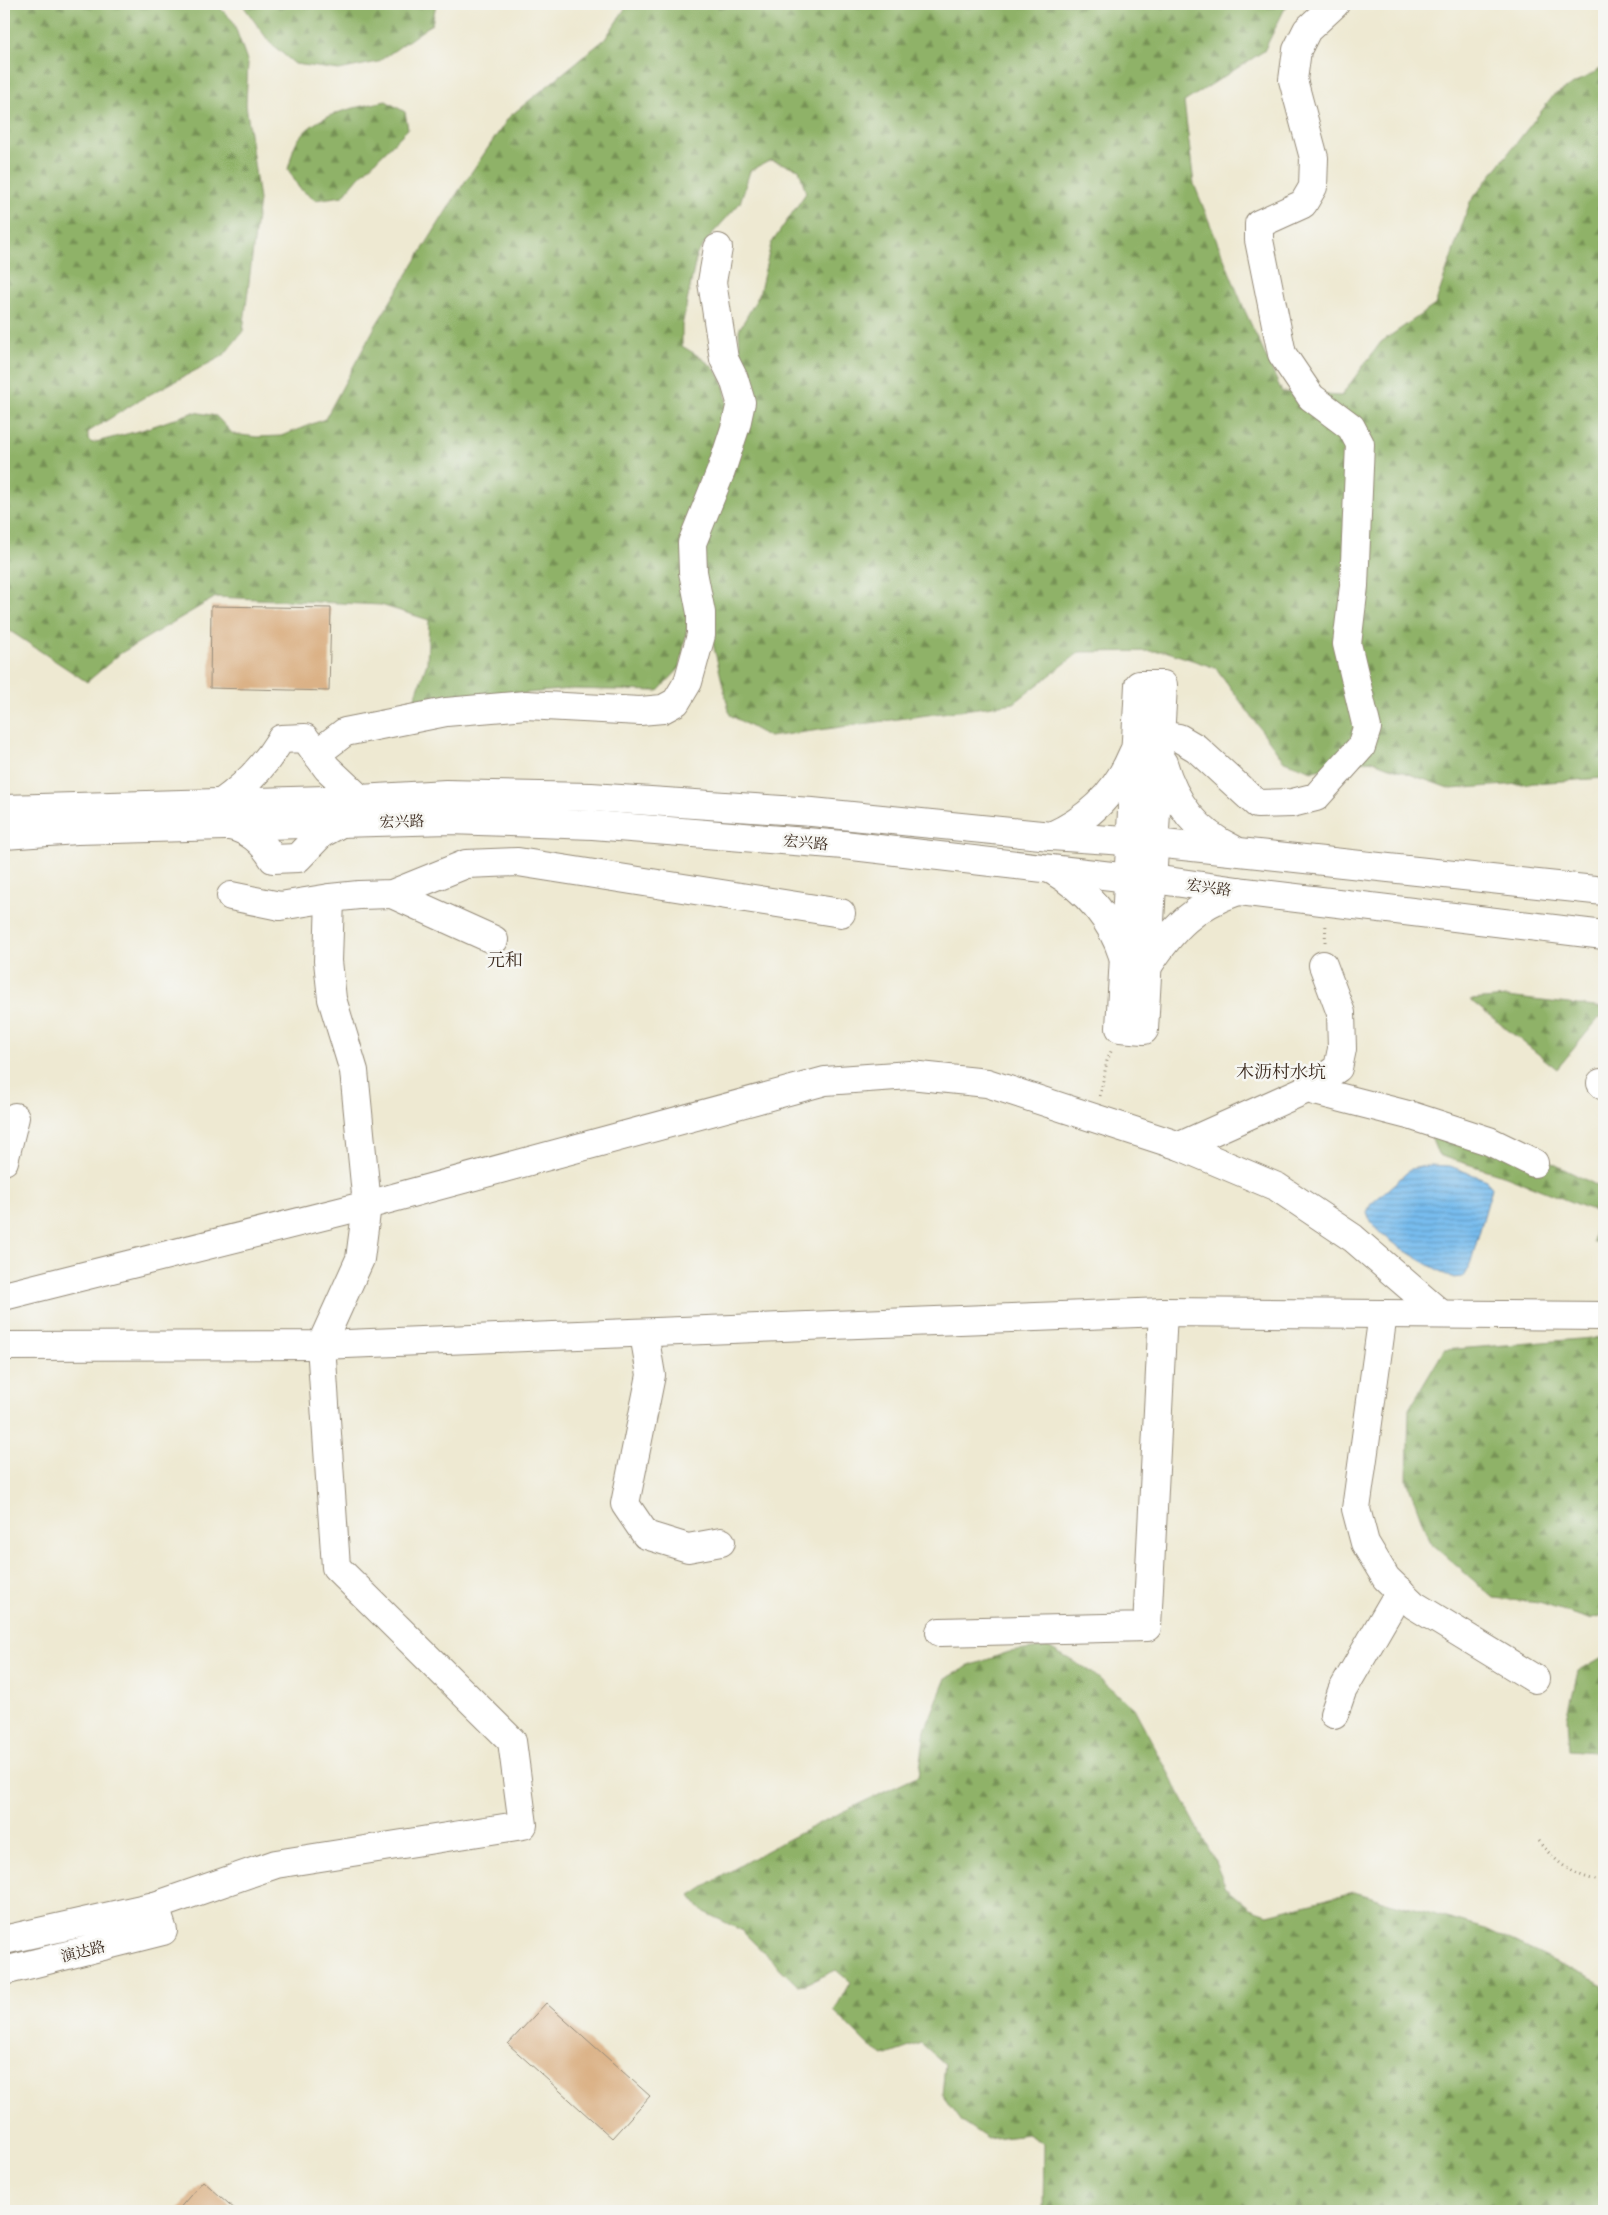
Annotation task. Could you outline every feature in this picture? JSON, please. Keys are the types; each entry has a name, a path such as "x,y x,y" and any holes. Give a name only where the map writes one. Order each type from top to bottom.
{"street":[{"path":"1052,836 1082,819 1108,795 1126,769 1153,741 1179,738 1196,748 1257,804 1292,803 1316,797 1361,747 1367,728 1346,644 1354,586 1360,444 1351,427 1312,397 1282,354 1259,240 1259,224 1303,204 1313,187 1314,158 1293,80 1297,50 1307,30 1334,4"},
{"path":"316,754 345,732 446,712 526,705 640,710 663,709 676,702 688,682 701,635 701,613 693,572 692,543 721,471 736,425 741,402 734,379 724,359 712,282 718,248"},
{"path":"224,814 234,794 258,772 281,739 305,738 327,768 360,799"},
{"path":"1120,1028 1144,1030 1137,965 1141,878 1153,741"},
{"path":"1153,741 1182,808 1210,835 1243,853"},
{"name":"宏兴路","path":"4,835 77,830 360,799 446,794 591,797 812,812 1052,836 1144,843 1604,890"},
{"name":"宏兴路","path":"4,809 224,814 342,823 449,820 593,825 844,845 1141,878 1604,935"},
{"path":"231,896 280,906 330,898 392,894 466,864 518,862 841,913"},
{"path":"1050,869 1074,885 1095,905 1137,965"},
{"path":"1137,965 1181,922 1208,903 1238,891"},
{"path":"392,894 494,940"},
{"path":"159,1918 276,1864 522,1825 512,1741 336,1567 321,1345 360,1259 367,1205 354,1071 332,999 328,961 330,898"},
{"path":"1180,1146 1307,1089 1338,1068 1342,1049 1342,1012 1323,965"},
{"path":"4,1296 367,1205 825,1081 910,1075 987,1083 1180,1146 1277,1188 1353,1238 1441,1314"},
{"path":"1307,1089 1412,1116 1489,1141 1534,1163"},
{"path":"4,1161 15,1117"},
{"path":"4,1346 321,1345 644,1334 1164,1312 1604,1316"},
{"path":"940,1632 1147,1626 1164,1312"},
{"path":"1383,1314 1356,1509 1365,1543 1386,1578 1414,1605 1535,1679"},
{"path":"644,1334 652,1375 625,1504 646,1535 688,1548 721,1542"},
{"path":"1334,1714 1342,1691 1400,1591"},
{"name":"演达路","path":"4,1940 159,1918"},
{"name":"演达路","path":"4,1971 159,1918"}],"path":[{"path":"1323,965 1328,902"},
{"path":"1101,1120 1100,1090 1107,1061 1120,1028"},
{"path":"1538,1841 1555,1860 1582,1877 1604,1882"}],"green space":[{"path":"4,4 216,4 233,21 248,63 246,104 259,200 243,331 223,356 143,398 88,432 88,439 92,443 142,430 194,412 216,416 233,434 257,437 281,436 325,419 376,325 458,192 509,117 605,39 628,4 1287,4 1264,51 1184,102 1194,184 1245,311 1282,392 1341,396 1381,342 1435,305 1470,202 1554,95 1604,67 1604,778 1451,789 1370,760 1312,771 1284,761 1216,668 1165,651 1080,652 1014,703 769,737 730,715 711,635 703,560 708,525 741,372 739,330 759,295 771,244 806,193 799,169 771,160 750,171 740,203 697,254 682,326 682,346 707,362 720,377 726,396 728,425 689,617 680,668 658,691 570,689 413,704 427,663 429,620 381,605 216,597 121,653 87,682 4,627"},
{"path":"242,4 436,4 432,24 378,62 339,70 295,64 270,43"},
{"path":"386,101 405,112 408,129 358,178 343,196 315,200 299,188 288,169 296,143 304,133 324,118 336,113"},
{"path":"1507,997 1604,1008 1604,1018 1599,1018 1557,1069 1470,1000"},
{"path":"1440,1118 1520,1147 1604,1189 1604,1243 1593,1242 1599,1213 1506,1176 1438,1155 1432,1139"},
{"path":"1604,1337 1604,1615 1589,1619 1539,1603 1494,1598 1430,1543 1407,1480 1409,1409 1444,1350"},
{"path":"1048,1647 1090,1671 1134,1708 1212,1855 1226,1888 1250,1908 1268,1914 1354,1892 1489,1930 1604,1985 1604,2211 1043,2211 1044,2144 1027,2134 988,2139 961,2121 942,2095 945,2064 921,2043 884,2056 869,2046 834,2011 850,1982 836,1970 806,1984 797,1985 741,1930 702,1911 691,1896 774,1846 919,1776 925,1730 946,1678 969,1666 1009,1652"},
{"path":"1604,1656 1604,1757 1594,1752 1569,1750 1567,1719 1578,1671"}],"water":[{"path":"1430,1165 1450,1166 1487,1180 1492,1188 1470,1265 1463,1277 1452,1278 1403,1250 1390,1241 1371,1222 1367,1212 1371,1204 1411,1169"}],"building":[{"path":"211,606 331,608 329,691 210,688"},
{"path":"546,2003 650,2096 612,2138 508,2044"},
{"path":"203,2181 237,2211 177,2211"}],"district":[{"name":"元和","path":"505,960"},
{"name":"木沥村水坑","path":"1281,1072"}]}
